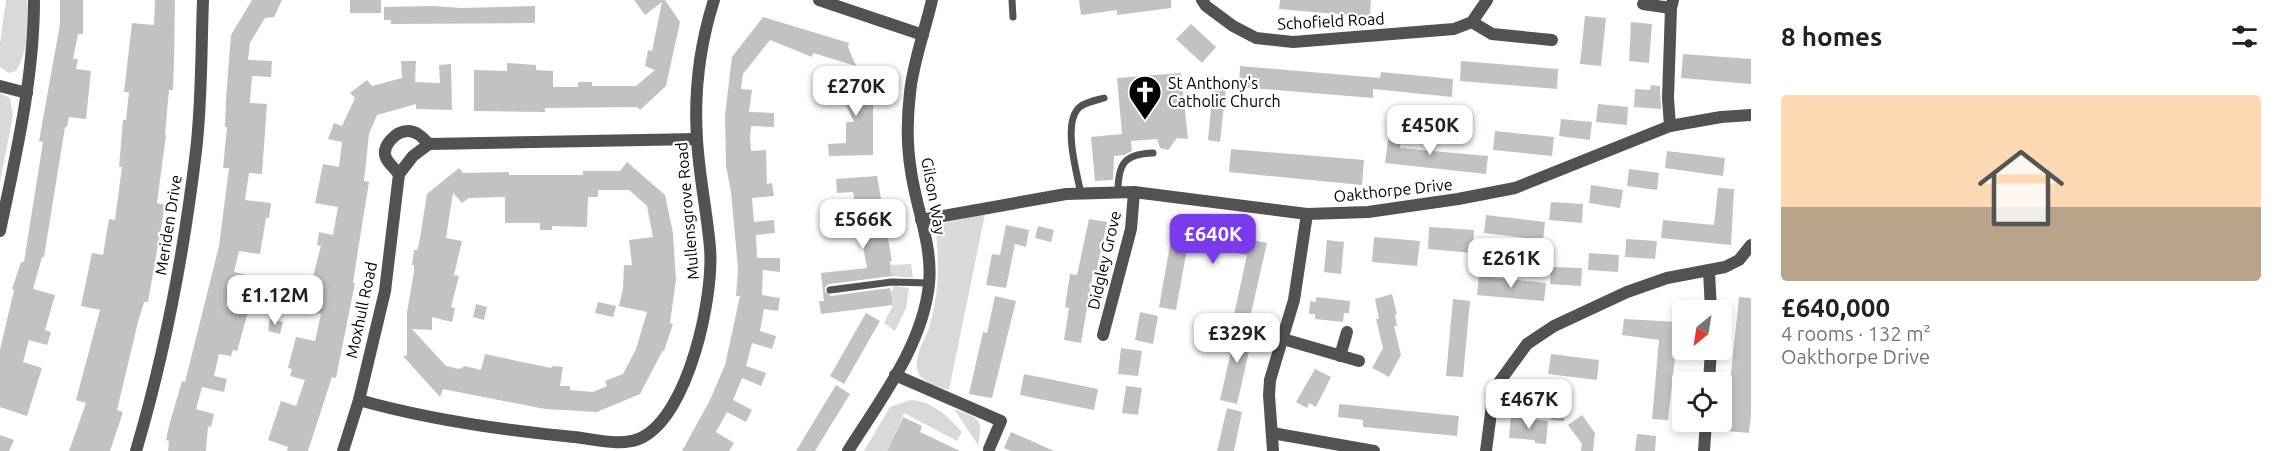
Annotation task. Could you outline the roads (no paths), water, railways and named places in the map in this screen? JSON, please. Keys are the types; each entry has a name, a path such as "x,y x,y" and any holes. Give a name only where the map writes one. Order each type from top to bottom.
{"street":[{"path":"0,231 27,93 34,38 34,0"},
{"name":"Meriden Drive","path":"136,451 152,399 168,328 187,217 196,150 202,0"},
{"name":"Mullensgrove Road","path":"359,400 442,420 504,430 619,442 640,438 653,430 667,413 692,366 710,286 710,249 697,139 698,85 702,44 714,0"},
{"path":"819,0 923,35"},
{"name":"Gilson Way","path":"848,451 910,348 922,317 929,283 927,251 910,170 909,114 910,93 932,0"},
{"name":"Schofield Road","path":"1202,0 1206,6 1233,26 1256,39 1293,42 1454,30 1472,22"},
{"path":"1487,0 1472,22 1492,34 1552,40"},
{"path":"1642,4 1672,4 1668,98 1670,126"},
{"path":"0,86 27,93"},
{"name":"Oakthorpe Drive","path":"921,220 1066,194 1118,192 1134,192 1307,214 1368,212 1515,188 1670,126 1721,117 1751,115"},
{"path":"429,144 416,132 407,130 391,138 385,150 386,157 399,174 413,156 429,144 697,139"},
{"name":"Moxhull Road","path":"343,451 359,400 385,291 399,174"},
{"name":"Didgley Grove","path":"1103,335 1131,230 1134,192"},
{"path":"1273,451 1270,380 1294,300 1307,214"},
{"path":"1486,451 1492,405 1500,381 1527,344 1554,326 1627,292 1667,278 1725,267 1739,260 1751,245"},
{"path":"1709,271 1710,300"},
{"path":"1340,356 1347,332"},
{"path":"1282,339 1359,362"},
{"path":"895,375 1001,421 989,449"},
{"path":"1704,451 1705,432"},
{"path":"1272,433 1374,451"}],"lane":[{"path":"1012,0 1013,17"},
{"path":"1081,194 1072,148 1072,119 1083,104 1104,99"},
{"path":"1118,192 1118,177 1123,164 1129,157 1139,153 1154,153"},
{"path":"830,290 892,282 929,283"}],"place":[{"name":"St Anthony's Catholic Church","path":"1145,121"}]}
